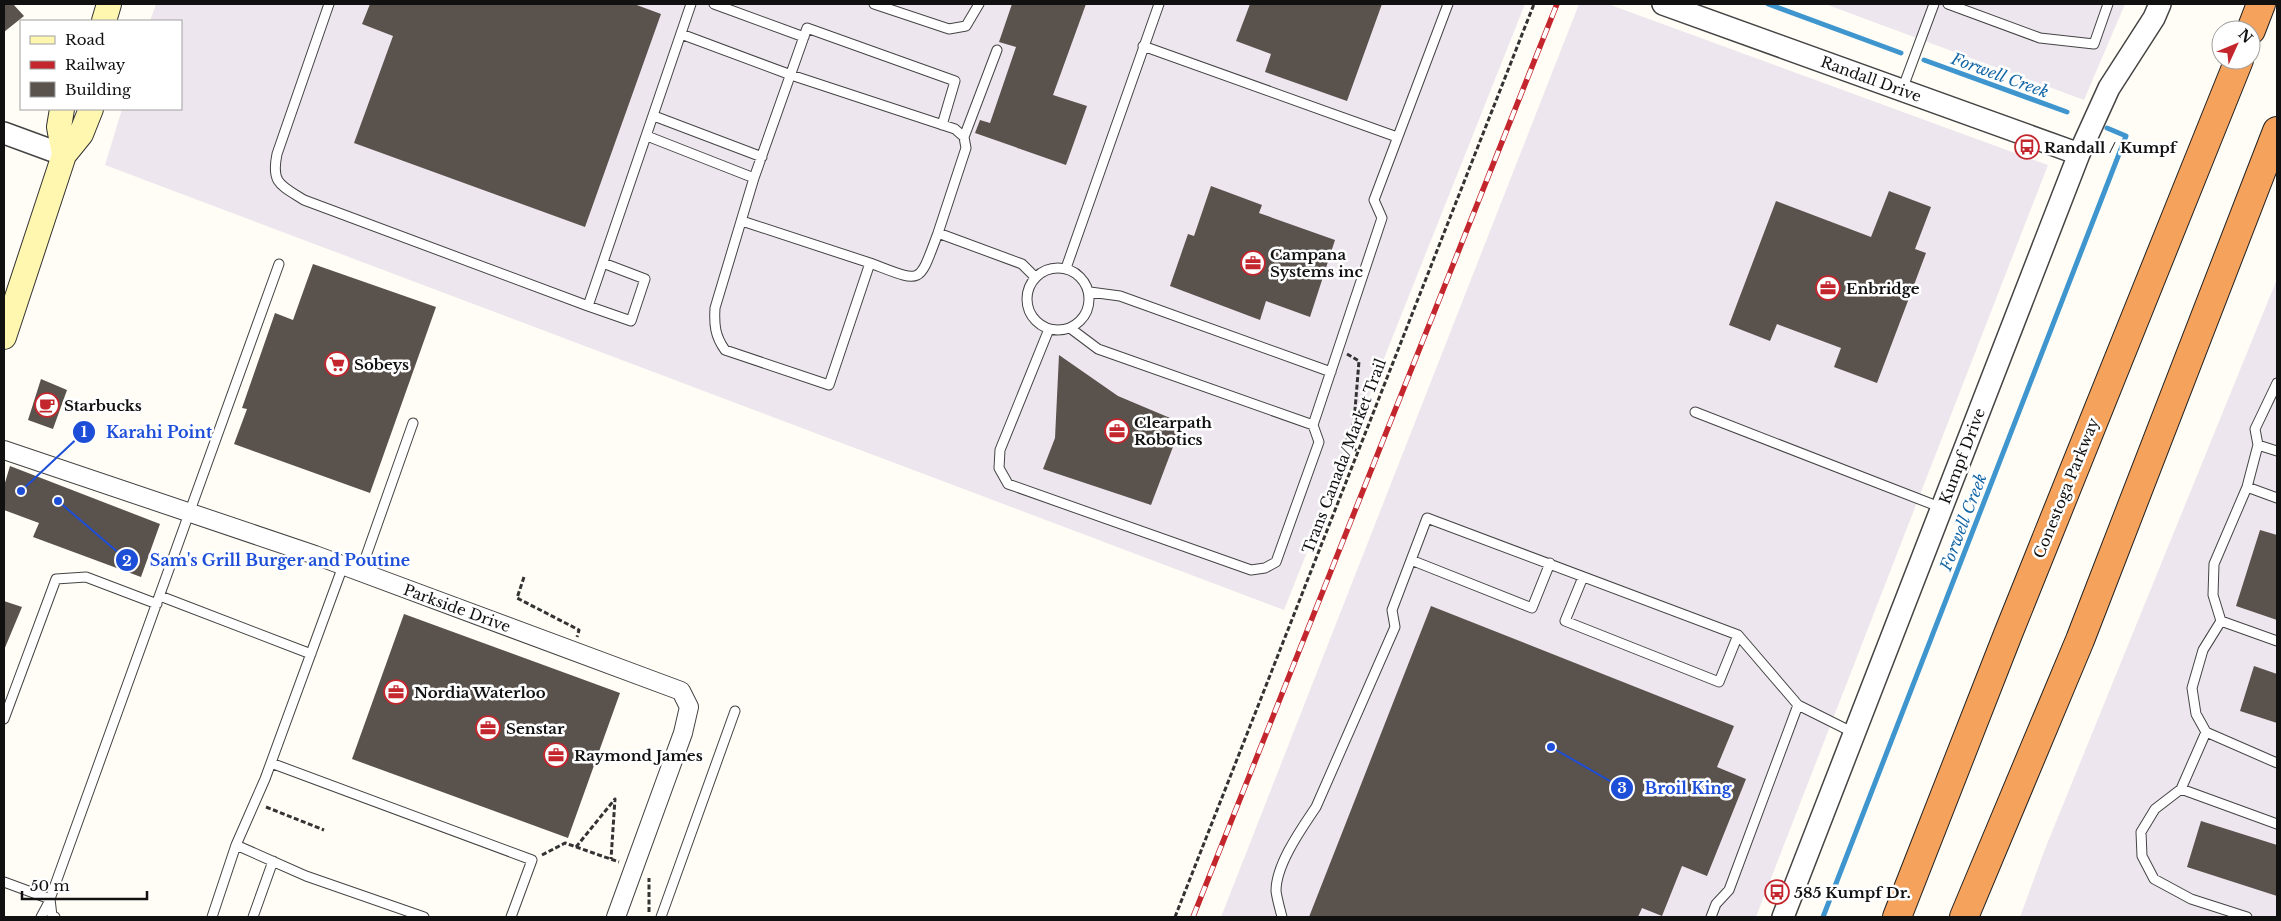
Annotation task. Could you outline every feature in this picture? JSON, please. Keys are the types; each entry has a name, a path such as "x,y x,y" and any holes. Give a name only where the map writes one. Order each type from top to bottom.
{"highway":[{"path":"2255,20 2261,4"},
{"name":"Conestoga Parkway","path":"1897,917 2008,634 2235,70"},
{"path":"1964,917 2080,640 2277,131"}],"main road":[{"path":"104,20 109,4"},
{"path":"62,110 59,127 64,155"},
{"path":"4,337 64,155 81,134 92,110"}],"street":[{"name":"Randall Drive","path":"1663,4 2079,154"},
{"name":"Kumpf Drive","path":"1783,917 2079,154 2109,88 2154,18 2160,4"},
{"path":"4,133 64,155"},
{"name":"Parkside Drive","path":"4,450 343,566 680,691 689,707 683,733 616,917"}],"lane":[{"path":"329,4 277,154 274,172 281,185 304,200 632,321 645,279 603,263"},
{"path":"588,306 691,4"},
{"path":"714,4 804,37"},
{"path":"874,4 949,28 966,26 979,4"},
{"path":"1066,268 1159,4"},
{"path":"1049,329 1000,450 999,468 1008,484 1252,570 1265,568 1276,562 1319,442 1313,425 1382,218 1374,200 1448,4"},
{"path":"1902,90 1934,4"},
{"path":"1948,4 2040,38 2094,44 2108,4"},
{"path":"870,263 829,384 725,350 719,342 714,328 715,308 754,178 807,28 955,81 942,125"},
{"path":"681,34 791,75 942,125 955,130 964,137"},
{"path":"1143,46 1397,137"},
{"path":"742,221 910,278 923,272 966,148 964,137 997,50"},
{"path":"654,116 762,157"},
{"path":"647,136 754,178"},
{"path":"938,233 1022,264 1035,277"},
{"path":"41,917 50,899 159,600 279,264"},
{"path":"1055,267 1066,268 1081,276 1090,292 1087,313 1081,321 1070,328 1060,330 1049,329 1039,324 1032,316 1028,306 1029,287 1035,277 1044,270 1055,267"},
{"path":"1090,292 1120,296 1331,372"},
{"path":"1070,328 1098,349 1313,425"},
{"path":"2277,383 2255,429 2258,445 2247,487 2214,564 2213,595 2221,621 2203,650 2192,688 2196,714 2206,732 2277,763"},
{"path":"1695,412 1942,508"},
{"path":"360,573 413,423"},
{"path":"2258,445 2277,451"},
{"path":"2247,487 2277,498"},
{"path":"1282,917 1276,890 1284,860 1298,834 1316,808 1395,627 1392,610 1427,518 1738,635 1798,705 1855,733"},
{"path":"1412,560 1532,608 1550,563"},
{"path":"212,917 236,846 271,763 343,566"},
{"path":"4,719 56,579 86,577 159,600 311,654"},
{"path":"1583,577 1565,621 1719,682 1738,635"},
{"path":"2221,621 2277,641"},
{"path":"1711,917 1716,904 1729,890 1798,705"},
{"path":"661,917 735,711"},
{"path":"2206,732 2181,789 2155,809 2141,832 2142,856 2154,879 2191,900 2247,917"},
{"path":"271,763 532,860 511,917"},
{"path":"2181,789 2277,824"},
{"path":"236,846 306,876 424,917"},
{"path":"253,917 273,861"},
{"path":"4,882 50,899"},
{"path":"50,899 52,916 55,917"}],"path":[{"name":"Trans Canada/Market Trail","path":"1175,917 1534,4"},
{"path":"1338,349 1359,361 1354,422 1346,442 1358,452"},
{"path":"524,577 517,598 579,630 576,638"},
{"path":"576,847 615,799 611,859"},
{"path":"254,802 324,830"},
{"path":"532,860 565,843 622,863"},
{"path":"649,874 649,917"}],"shaded area":[{"path":"156,4 1525,4 1284,610 105,165 122,110 182,110 182,20 150,20"},
{"path":"1579,4 1608,4 2048,165 1756,917 1221,917"},
{"path":"1825,4 2125,4 2084,100"},
{"path":"2277,279 2277,917 2020,917 2045,849"}],"building":[{"path":"4,4 13,4 24,16 4,32"},
{"path":"370,4 634,4 661,14 585,227 354,143 393,36 362,24"},
{"path":"1012,4 1086,4 1053,95 1087,106 1066,165 975,133 980,120 990,123 1016,47 999,42"},
{"path":"1250,4 1382,4 1347,101 1265,72 1271,54 1236,41"},
{"name":"Campana Systems inc","path":"1211,186 1262,205 1259,213 1335,240 1310,317 1266,301 1260,320 1170,286 1188,234 1194,236"},
{"name":"Enbridge","path":"1889,191 1931,207 1915,249 1926,253 1877,383 1834,367 1841,348 1777,324 1770,341 1729,325 1776,201 1871,237"},
{"name":"Sobeys","path":"313,264 436,307 370,493 234,444 247,409 242,408 275,313 293,320"},
{"name":"Clearpath Robotics","path":"1059,355 1118,396 1182,423 1151,505 1043,469 1055,438"},
{"name":"Starbucks","path":"41,379 67,390 53,429 28,420"},
{"path":"10,466 160,524 141,577 33,537 39,523 4,510 4,486"},
{"path":"2260,530 2277,535 2277,620 2236,606"},
{"path":"4,601 22,607 4,650"},
{"path":"1431,606 1734,726 1717,767 1746,779 1707,876 1682,866 1662,916 1642,908 1638,917 1309,917"},
{"path":"404,614 620,693 568,838 352,759"},
{"path":"2254,666 2277,674 2277,723 2240,711"},
{"path":"2201,821 2277,845 2277,896 2187,867"}],"waterway":[{"name":"Forwell Creek","path":"1768,4 1901,53"},
{"name":"Forwell Creek","path":"1924,60 2067,112"},
{"name":"Forwell Creek","path":"1823,917 2126,136 2107,128"}],"railway":[{"path":"1193,917 1557,4"}],"place":[{"name":"Randall / Kumpf","path":"2027,147"},
{"name":"Campana Systems inc","path":"1253,263"},
{"name":"Enbridge","path":"1828,288"},
{"name":"Sobeys","path":"337,364"},
{"name":"Starbucks","path":"47,405"},
{"name":"Clearpath Robotics","path":"1117,431"},
{"name":"Karahi Point","path":"21,491"},
{"name":"Sam's Grill Burger and Poutine","path":"58,501"},
{"name":"Nordia Waterloo","path":"396,692"},
{"name":"Senstar","path":"488,728"},
{"name":"Broil King","path":"1551,747"},
{"name":"Raymond James","path":"556,755"},
{"name":"585 Kumpf Dr.","path":"1777,892"}]}
